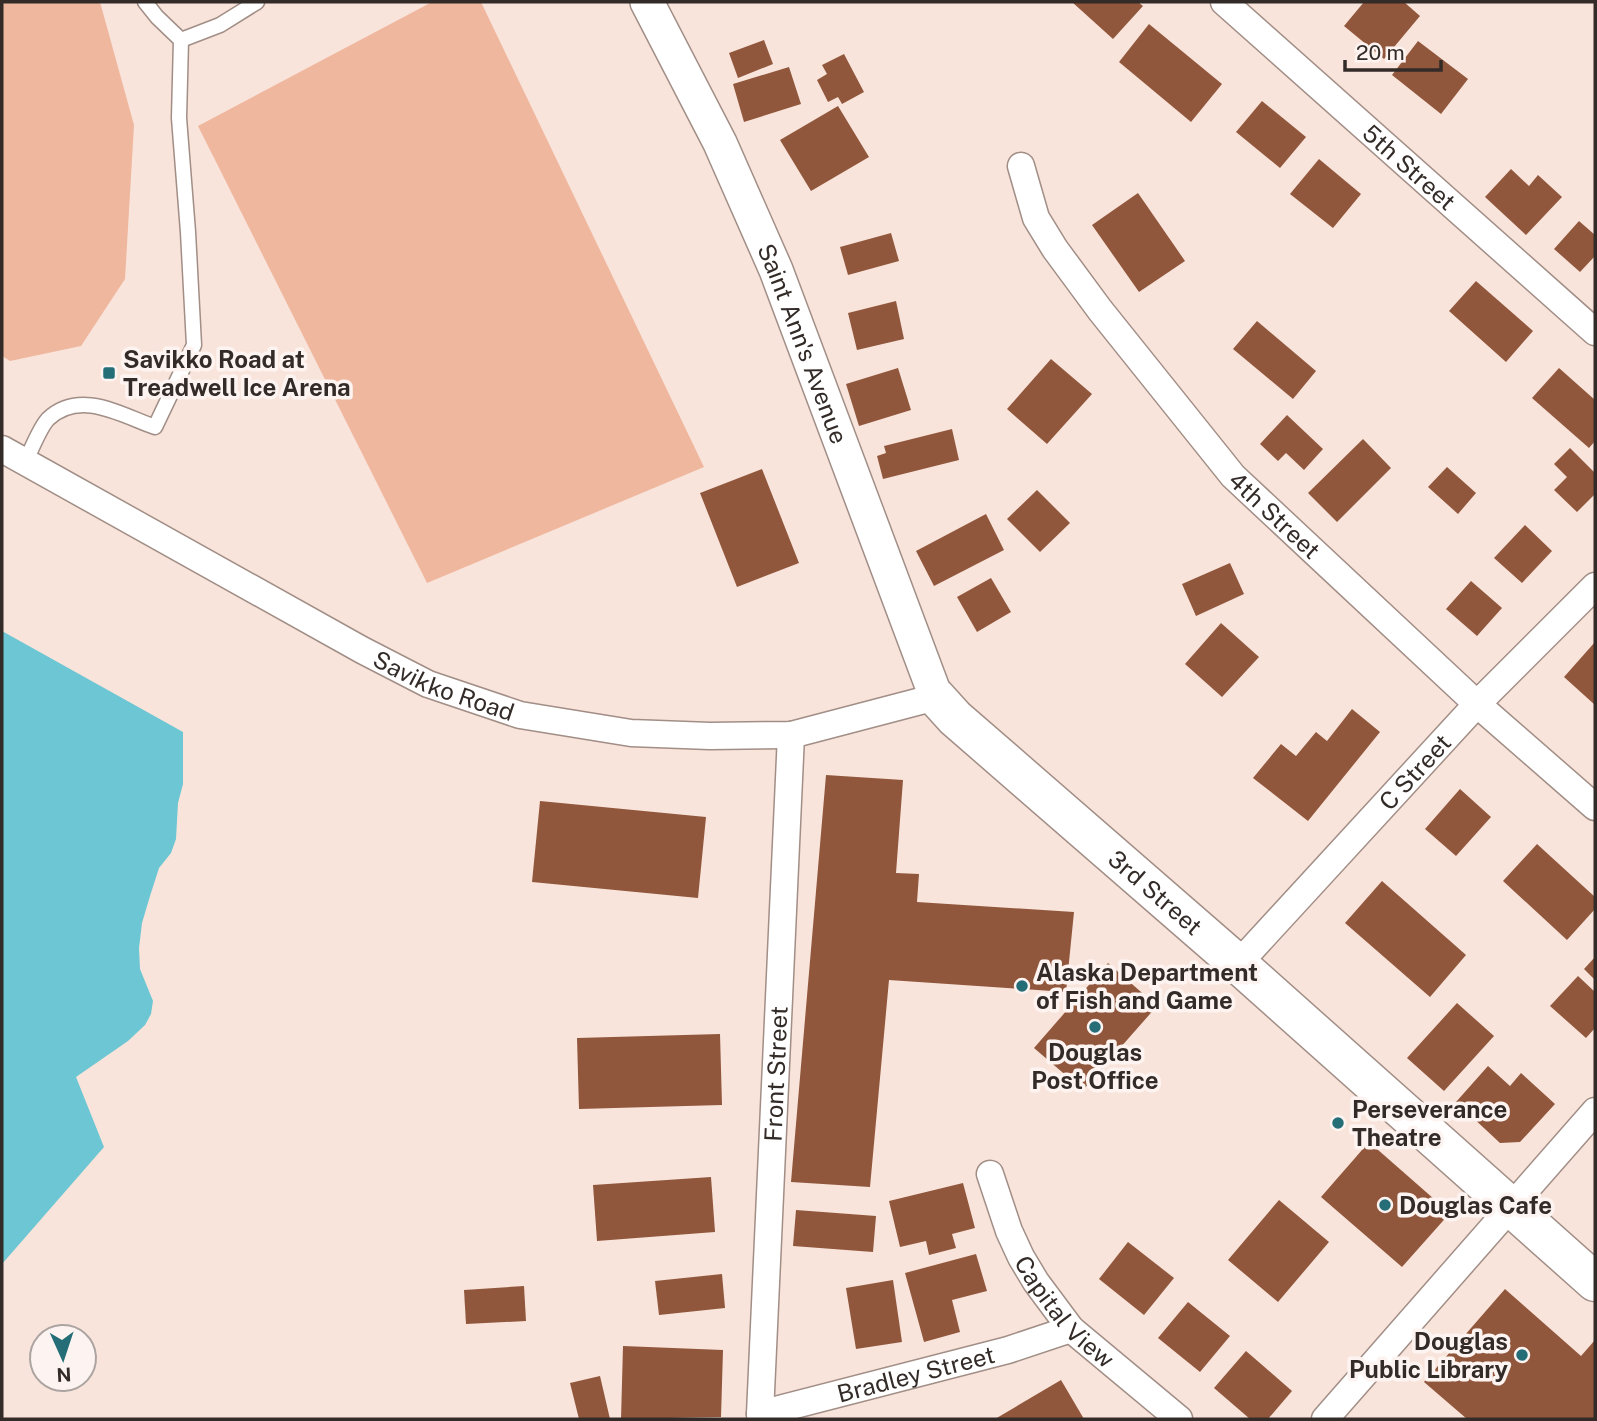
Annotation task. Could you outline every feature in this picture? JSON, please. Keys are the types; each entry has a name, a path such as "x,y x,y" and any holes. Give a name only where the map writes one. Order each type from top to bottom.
{"main road":[{"name":"3rd Street","path":"936,697 956,718 1238,964 1595,1282"}],"street":[{"name":"Saint Ann's Avenue","path":"647,2 719,143 776,270 936,697"},
{"name":"5th Street","path":"1224,2 1595,332"},
{"name":"4th Street","path":"1021,166 1036,218 1055,248 1100,310 1233,476 1477,704 1595,807"},
{"name":"Savikko Road","path":"2,449 362,650 428,684 520,715 631,733 791,735 936,697"},
{"name":"C Street","path":"1238,964 1477,704 1595,586"},
{"name":"Front Street","path":"761,1416 791,735"},
{"path":"1325,1419 1595,1111"},
{"name":"Capital View","path":"990,1174 1009,1231 1021,1257 1071,1329 1179,1419"},
{"name":"Bradley Street","path":"761,1416 1008,1350 1071,1329"}],"lane":[{"path":"25,462 47,419 68,407 91,403 155,427 194,345 179,118 181,40 145,2"},
{"path":"181,40 220,25 257,2"}],"shaded area":[{"path":"2,2 100,2 134,125 125,279 81,346 10,361 2,356"},
{"path":"432,2 481,2 704,467 427,583 198,126"}],"water":[{"path":"2,631 183,732 183,784 178,803 176,839 171,853 159,868 142,923 140,969 153,1001 151,1014 145,1025 128,1041 76,1077 104,1147 2,1264"}],"building":[{"path":"1072,2 1138,2 1143,6 1113,39"},
{"path":"1364,2 1404,2 1420,16 1384,59 1344,26"},
{"path":"1149,24 1222,84 1191,122 1119,62"},
{"path":"764,40 773,64 738,78 729,53"},
{"path":"1418,41 1468,79 1441,114 1392,75"},
{"path":"844,54 864,92 842,104 838,97 828,102 817,80 827,74 822,65"},
{"path":"789,67 801,104 744,122 733,84"},
{"path":"1262,101 1306,137 1280,168 1236,132"},
{"path":"838,106 869,157 811,191 780,140"},
{"path":"1319,159 1361,194 1333,228 1290,194"},
{"path":"1511,169 1529,186 1538,175 1562,197 1526,235 1485,197"},
{"path":"1138,193 1185,261 1139,292 1092,225"},
{"path":"1579,221 1595,235 1595,256 1580,272 1554,249"},
{"path":"891,233 899,261 848,275 840,247"},
{"path":"1476,281 1533,331 1506,362 1449,311"},
{"path":"896,301 904,339 857,350 848,313"},
{"path":"1257,321 1316,371 1293,399 1233,349"},
{"path":"1051,359 1092,394 1047,444 1007,409"},
{"path":"898,368 911,410 859,426 846,384"},
{"path":"1559,368 1595,400 1595,441 1589,448 1532,398"},
{"path":"1287,415 1323,449 1304,470 1286,453 1278,461 1260,444"},
{"path":"952,429 959,460 883,479 877,456 886,453 884,446"},
{"path":"1363,439 1391,468 1337,522 1308,493"},
{"path":"1570,448 1595,473 1595,494 1577,512 1554,490 1567,477 1554,464"},
{"path":"1447,467 1476,493 1458,514 1428,487"},
{"path":"762,469 799,563 737,587 700,493"},
{"path":"1037,490 1070,523 1040,552 1007,519"},
{"path":"986,514 1004,550 934,586 916,551"},
{"path":"1525,525 1552,551 1522,583 1494,558"},
{"path":"1230,563 1244,594 1196,616 1182,584"},
{"path":"991,578 1011,612 977,632 957,597"},
{"path":"1471,581 1502,608 1477,636 1446,609"},
{"path":"1221,623 1259,657 1222,697 1185,664"},
{"path":"1595,642 1595,705 1564,677"},
{"path":"1352,709 1380,732 1308,821 1253,778 1281,744 1296,756 1316,732 1327,741"},
{"name":"Alaska Department of Fish and Game","path":"826,775 903,780 896,873 919,874 917,902 1074,912 1066,992 889,980 870,1187 791,1182"},
{"path":"1460,789 1491,817 1456,856 1425,829"},
{"path":"540,801 706,817 698,898 532,882"},
{"path":"1537,844 1595,897 1595,909 1567,940 1503,881"},
{"path":"1382,881 1466,955 1430,997 1345,923"},
{"path":"1595,957 1595,980 1584,969"},
{"name":"Douglas Post Office","path":"1108,963 1157,1006 1083,1090 1034,1048"},
{"path":"1578,976 1595,992 1595,1028 1586,1038 1550,1006"},
{"path":"1457,1003 1494,1036 1444,1091 1407,1058"},
{"path":"720,1034 722,1105 579,1109 577,1038"},
{"path":"1488,1066 1510,1086 1521,1073 1555,1104 1520,1142 1500,1143 1456,1102"},
{"name":"Douglas Cafe","path":"1369,1142 1450,1213 1402,1267 1321,1197"},
{"path":"711,1177 715,1232 597,1241 593,1185"},
{"path":"963,1183 975,1228 952,1234 956,1248 929,1255 926,1241 900,1247 889,1201"},
{"path":"1279,1200 1329,1242 1278,1302 1228,1260"},
{"path":"796,1210 876,1216 873,1252 793,1246"},
{"path":"1128,1242 1174,1278 1144,1315 1099,1279"},
{"path":"976,1254 987,1291 952,1300 960,1332 924,1342 905,1273"},
{"path":"722,1274 725,1308 659,1315 655,1281"},
{"path":"893,1280 902,1342 856,1349 846,1288"},
{"path":"524,1286 526,1321 466,1324 464,1290"},
{"path":"1505,1289 1581,1356 1595,1340 1595,1419 1467,1419 1424,1382"},
{"path":"1188,1302 1230,1336 1200,1372 1158,1338"},
{"path":"623,1346 723,1350 721,1417 621,1419"},
{"path":"1246,1351 1292,1391 1268,1419 1250,1419 1214,1388"},
{"path":"600,1376 610,1419 579,1419 570,1383"},
{"path":"1061,1380 1084,1419 995,1419"}],"place":[{"name":"Savikko Road at Treadwell Ice Arena","path":"109,373"},
{"name":"Alaska Department of Fish and Game","path":"1022,986"},
{"name":"Douglas Post Office","path":"1095,1027"},
{"name":"Perseverance Theatre","path":"1338,1123"},
{"name":"Douglas Cafe","path":"1385,1205"},
{"name":"Douglas Public Library","path":"1522,1355"}]}
